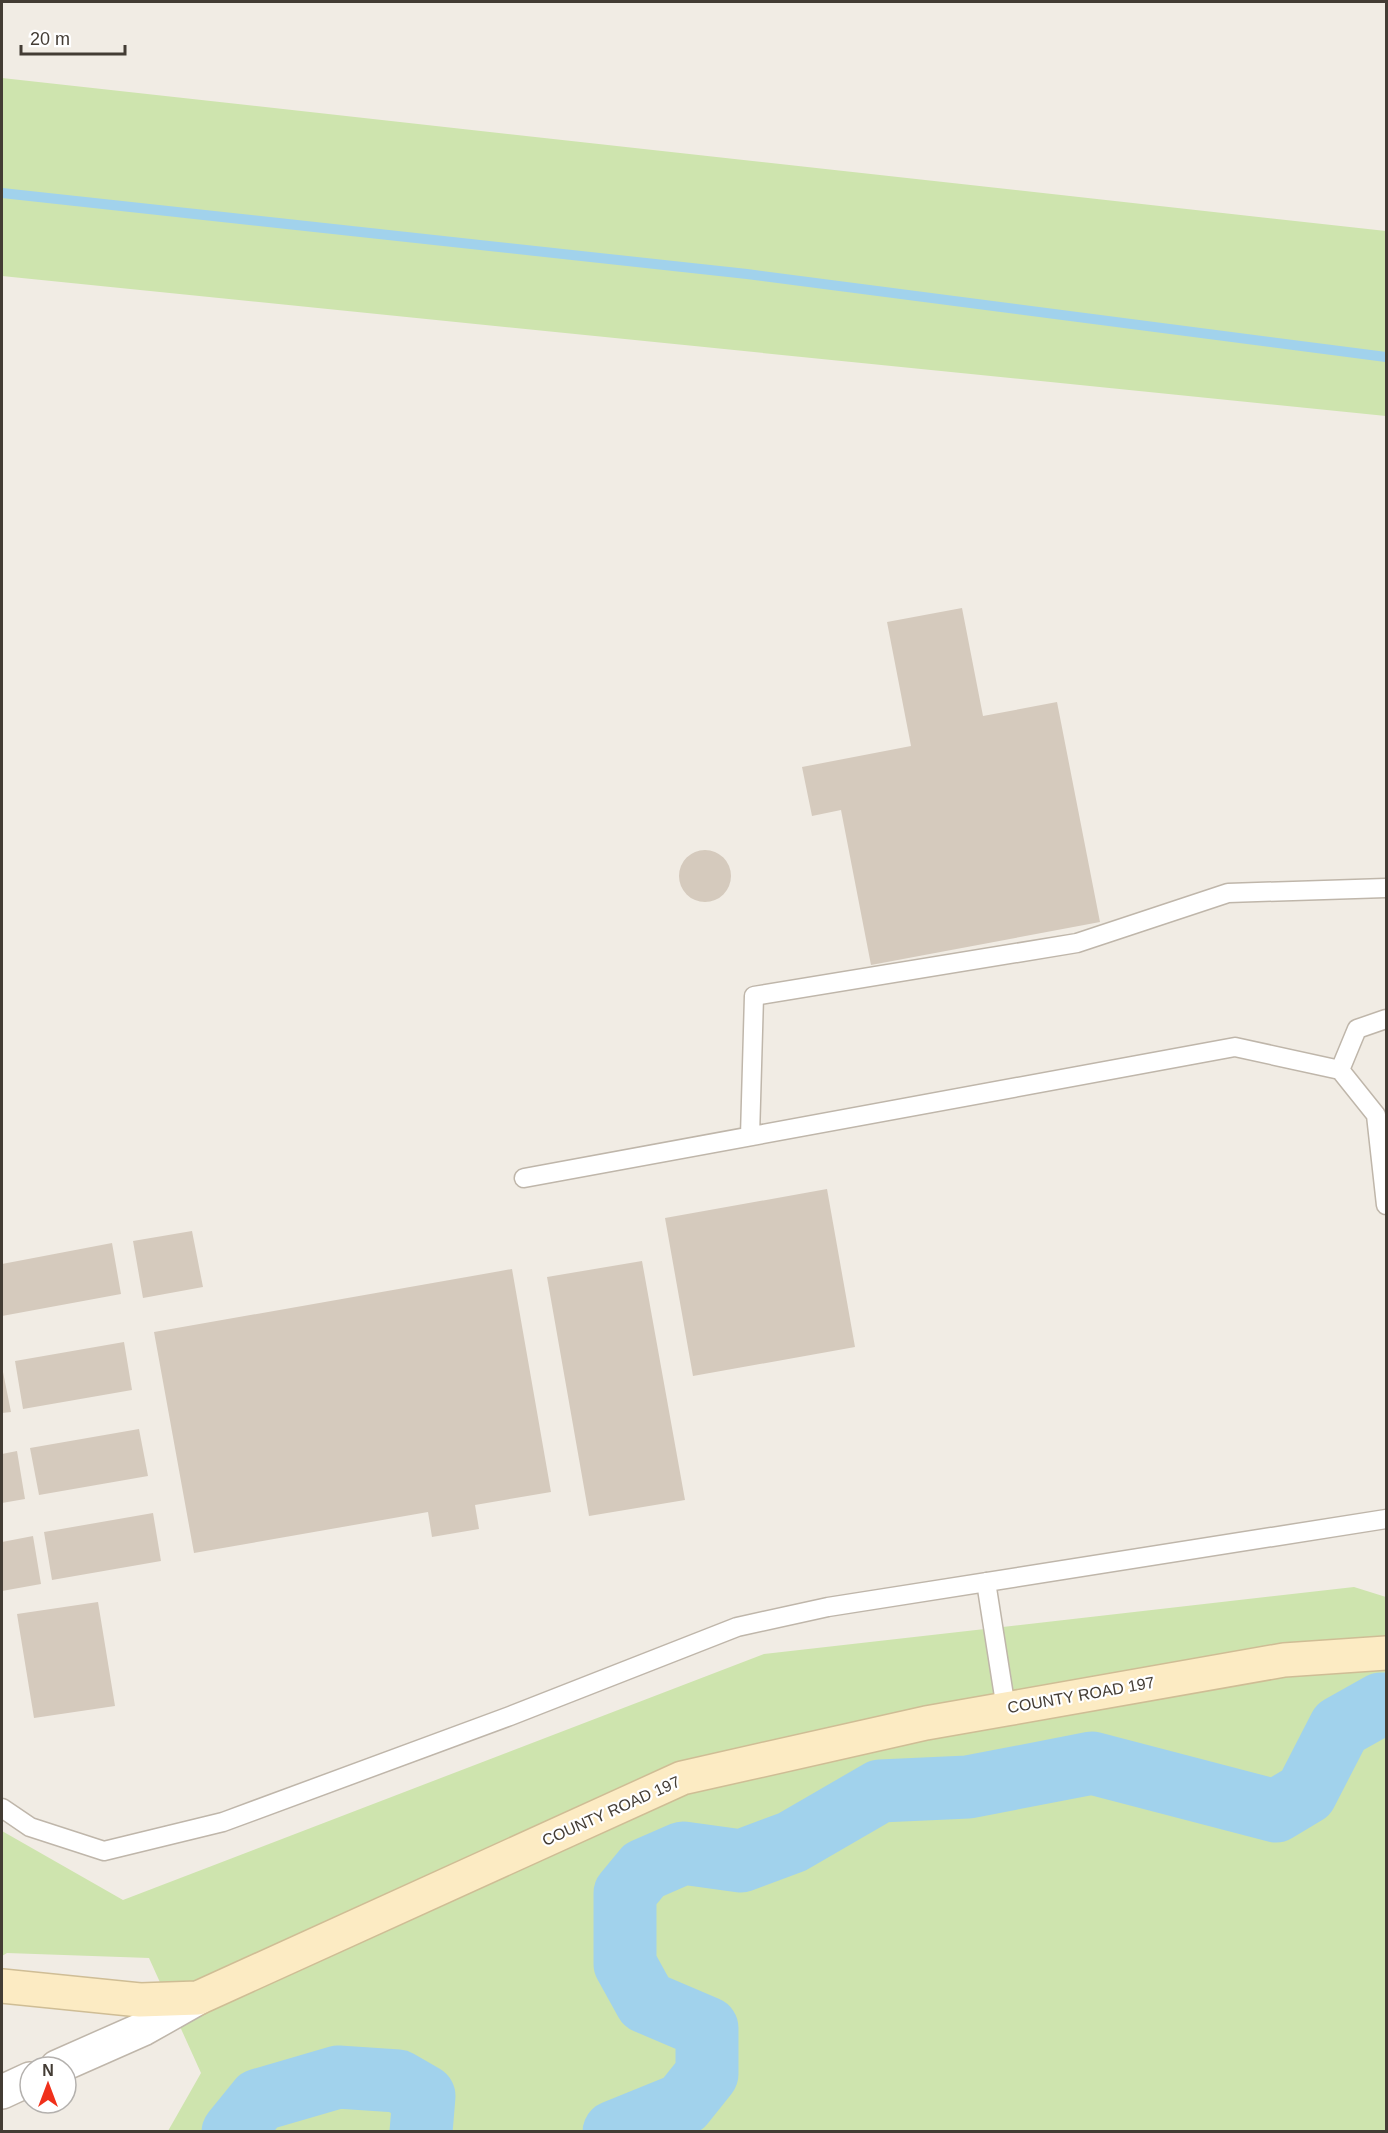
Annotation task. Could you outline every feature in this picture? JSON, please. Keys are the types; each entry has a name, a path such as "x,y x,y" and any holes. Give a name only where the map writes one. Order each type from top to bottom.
{"street":[{"name":"COUNTY ROAD 197","path":"2,1986 140,2000 198,1998 682,1778 926,1723 1284,1660 1386,1653"},
{"path":"78,2058 143,2029 198,1998"},
{"path":"2,2092 18,2085"}],"lane":[{"path":"750,1136 754,996 1077,943 1228,893 1386,888"},
{"path":"1340,1070 1357,1029 1386,1020"},
{"path":"524,1178 1235,1047 1340,1070 1376,1115 1386,1205"},
{"path":"2,1808 30,1827 104,1851 223,1822 510,1716 737,1628 828,1607 1386,1519"},
{"path":"986,1582 1006,1709"}],"green space":[{"path":"2,78 1386,231 1386,416 2,276"},
{"path":"1354,1587 1386,1597 1386,2131 168,2131 201,2073 149,1958 7,1953 2,1956 2,1831 123,1900 764,1654"}],"building":[{"path":"962,608 983,716 1057,702 1100,922 871,965 841,810 812,816 802,767 911,746 887,622"},
{"path":"705,850 715,852 723,858 729,866 731,876 729,886 723,894 715,900 705,902 695,900 687,894 681,886 679,876 681,866 687,858 695,852"},
{"path":"827,1189 855,1347 693,1376 665,1218"},
{"path":"192,1231 203,1287 143,1298 133,1241"},
{"path":"112,1243 121,1294 2,1316 2,1264"},
{"path":"642,1261 685,1500 589,1516 547,1277"},
{"path":"512,1269 551,1492 475,1505 479,1529 432,1537 428,1512 194,1553 154,1332"},
{"path":"124,1342 132,1390 23,1409 15,1361"},
{"path":"2,1367 11,1412 2,1413"},
{"path":"139,1429 148,1476 39,1495 30,1448"},
{"path":"17,1451 25,1499 2,1503 2,1454"},
{"path":"153,1513 161,1561 52,1580 44,1532"},
{"path":"33,1536 41,1584 2,1591 2,1542"},
{"path":"98,1602 115,1706 34,1718 17,1614"}],"waterway":[{"path":"2,193 747,274 1386,357"},
{"path":"614,2132 683,2104 707,2074 707,2028 646,2002 625,1964 625,1893 644,1870 683,1853 741,1861 792,1842 880,1791 968,1787 1092,1763 1276,1811 1306,1793 1340,1727 1381,1704 1386,1704"},
{"path":"233,2132 259,2100 338,2077 398,2081 424,2096 421,2132"}]}
